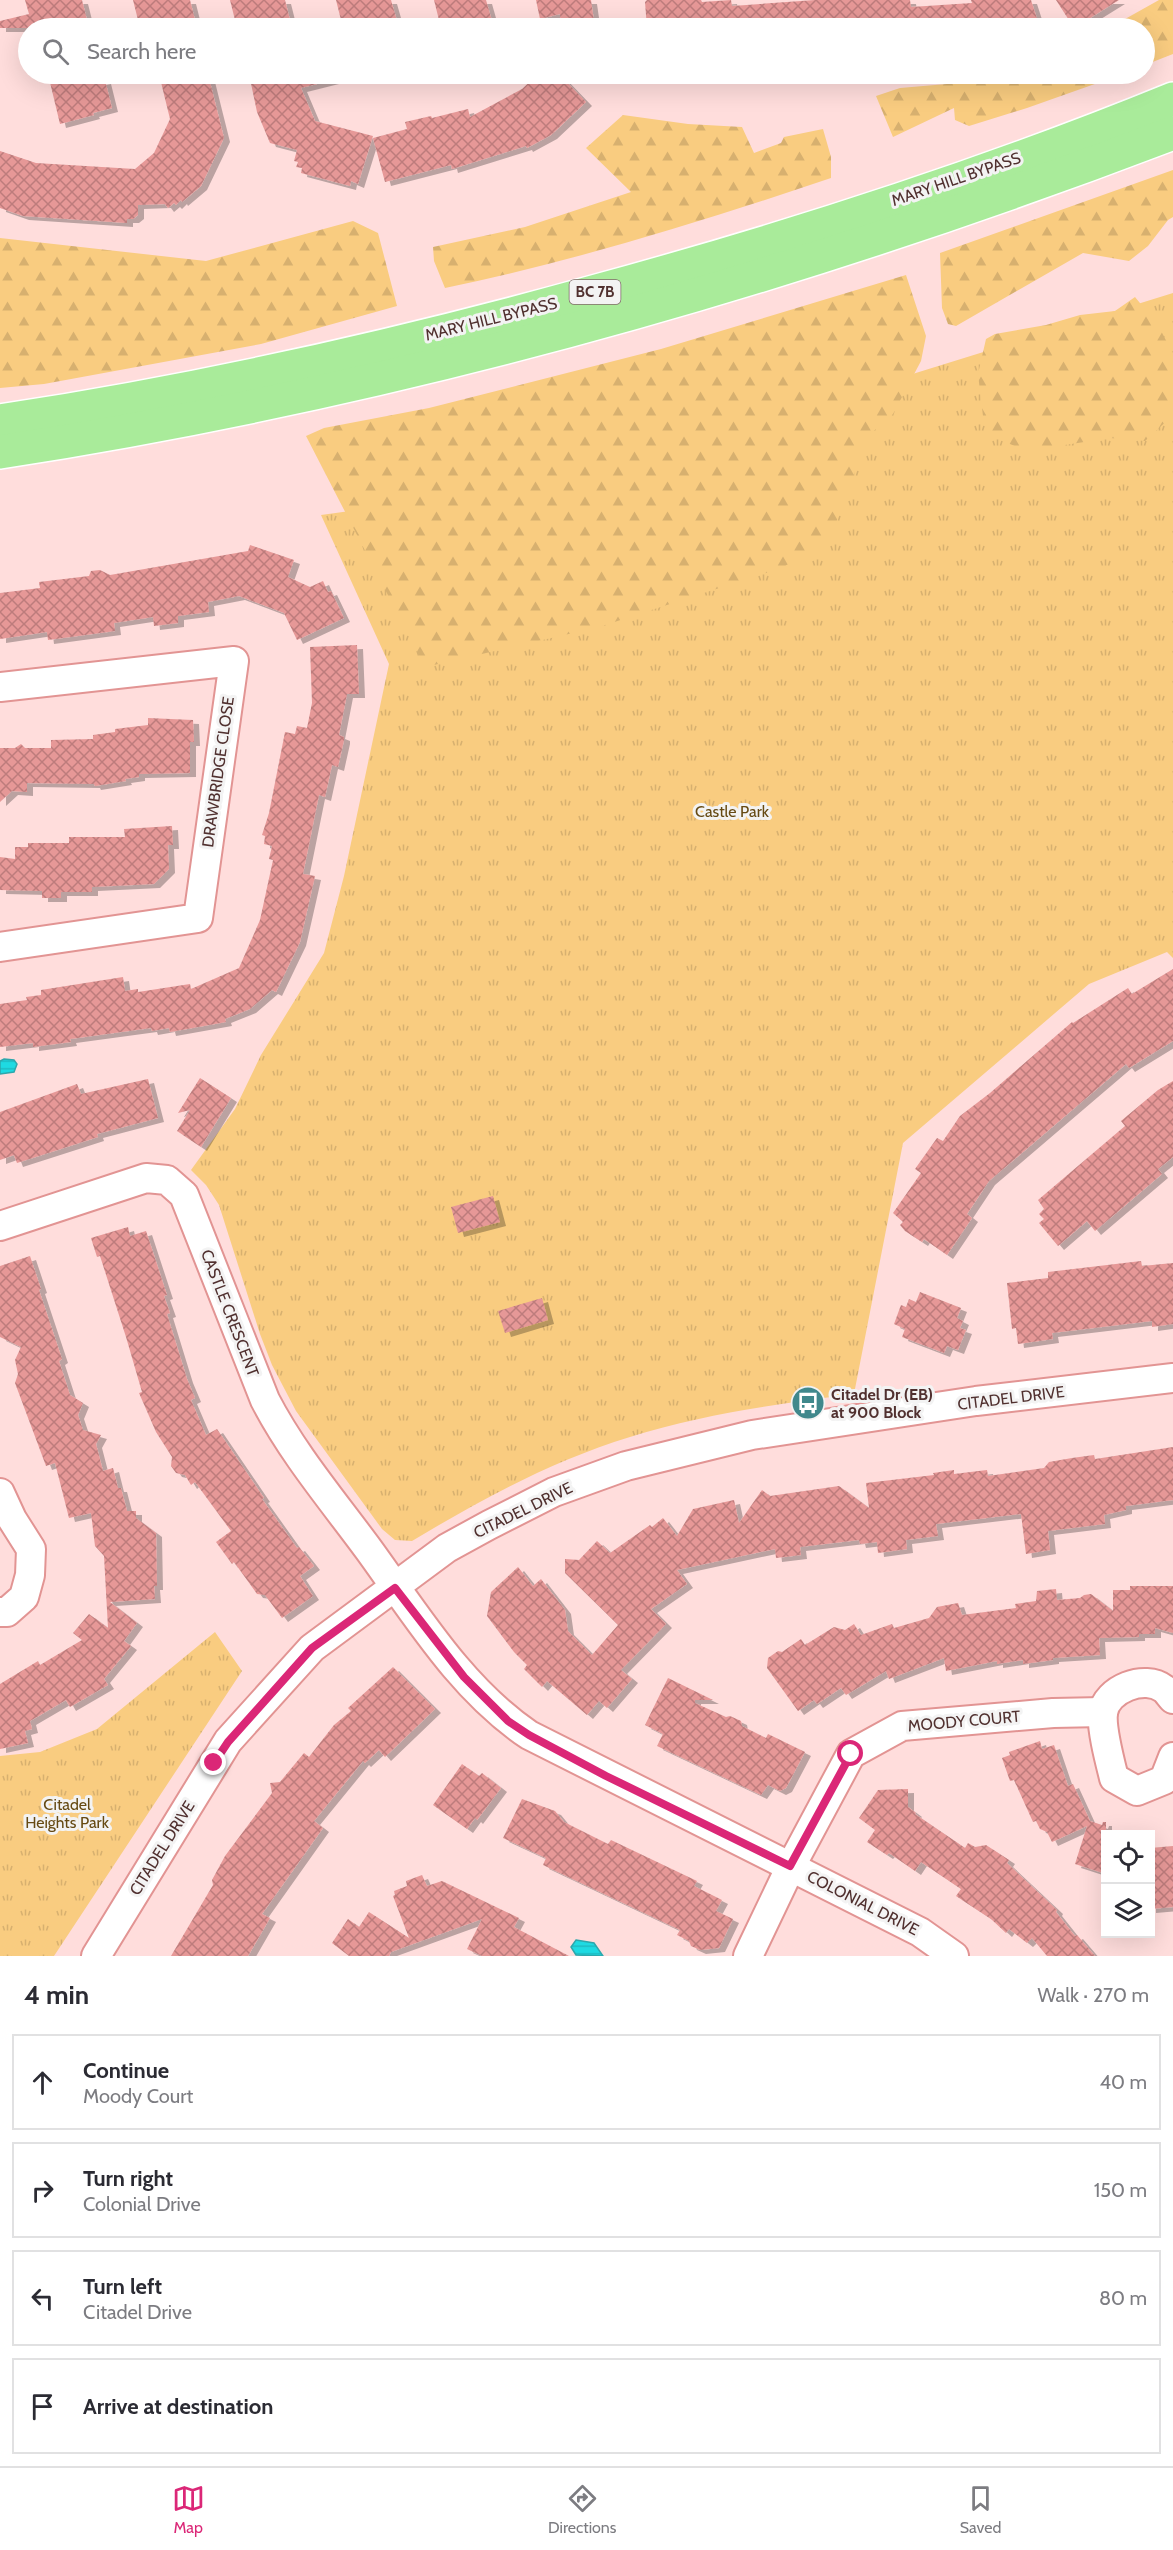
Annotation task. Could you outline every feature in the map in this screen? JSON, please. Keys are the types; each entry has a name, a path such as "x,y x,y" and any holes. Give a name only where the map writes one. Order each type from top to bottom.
{"highway":[{"name":"MARY HILL BYPASS","path":"0,421 152,395 323,359 404,341 637,280 889,203 1007,162 1173,99"},
{"name":"MARY HILL BYPASS","path":"0,452 289,399 543,338 752,279 913,228 1173,133"}],"street":[{"name":"DRAWBRIDGE CLOSE","path":"0,687 234,660 198,918 0,947"},
{"name":"CASTLE CRESCENT","path":"0,1226 146,1178 167,1180 184,1195 265,1401 281,1432 395,1588"},
{"name":"CITADEL DRIVE","path":"96,1956 228,1742 312,1648 447,1548 489,1525 554,1492 626,1466 752,1435 976,1401 1173,1378"},
{"path":"0,1493 6,1523 31,1549 30,1575 24,1597 7,1612 0,1612"},
{"name":"COLONIAL DRIVE","path":"395,1588 464,1677 508,1721 529,1735 606,1776 920,1932 954,1956"},
{"path":"1173,1699 1162,1687 1145,1683 1127,1686 1112,1695 1103,1712 1113,1778 1137,1791 1164,1780 1173,1757"},
{"name":"MOODY COURT","path":"748,1956 790,1866 851,1754 902,1726 1053,1713 1103,1712"}],"green space":[{"path":"1159,0 1173,0 1173,54 1155,61 1155,18 1127,18"},
{"path":"947,84 1095,84 969,126 955,120 954,108 893,137 876,96 900,88"},
{"path":"623,115 688,124 742,127 754,153 781,143 784,137 823,129 831,157 831,178 639,239 445,288 434,261 433,247 525,227 631,192 586,148"},
{"path":"1173,170 1173,217 1168,220 1148,246 1129,261 1083,253 956,326 948,324 942,308 940,253"},
{"path":"353,221 378,233 397,306 261,344 44,384 0,388 0,238 206,261"},
{"path":"906,275 926,336 921,361 893,414 868,436 833,531 811,552 781,568 599,627 425,667 306,436 324,428 429,408 661,349"},
{"name":"Castle Park","path":"1173,293 1173,958 1167,952 1089,984 903,1143 854,1394 713,1416 630,1437 545,1469 465,1510 412,1541 395,1540 382,1529 296,1411 272,1365 260,1334 219,1205 206,1185 191,1170 235,1109 261,1055 324,953 344,876 389,664 321,515 568,481"},
{"path":"1135,297 1158,325 1173,354 1173,415 1145,441 1110,438 1026,451 994,437 983,416 978,374 986,339 995,334 1046,325 1080,315 1115,311"},
{"name":"Citadel Heights Park","path":"215,1632 242,1671 54,1956 0,1956 0,1756 40,1752 97,1729"}],"water":[{"path":"14,1060 17,1064 14,1072 0,1074 0,1061"},
{"path":"576,1940 594,1943 603,1956 576,1955 571,1947"}],"building":[{"path":"25,0 82,0 86,18 18,18 18,28 0,28 0,21 29,14"},
{"path":"133,0 190,0 194,18 138,18"},
{"path":"230,0 285,0 290,18 234,18"},
{"path":"336,0 391,0 396,18 340,18"},
{"path":"434,0 486,0 491,18 438,18"},
{"path":"536,0 591,0 594,18 560,18 560,14 540,18"},
{"path":"647,0 701,0 702,2 731,0 732,6 815,0 910,0 911,7 972,3 971,0 1031,0 1037,18 646,18 645,2"},
{"path":"1056,0 1119,0 1090,18 1068,18"},
{"path":"50,84 106,84 112,108 60,124"},
{"path":"161,84 210,84 224,138 201,186 182,202 181,200 176,205 174,203 168,208 165,204 138,205 138,215 133,219 127,219 127,223 23,216 0,208 0,151 36,163 135,169 154,153 170,119"},
{"path":"251,84 317,84 301,88 315,121 373,136 358,184 351,181 350,186 301,173 302,168 296,167 298,162 294,161 297,150 270,143 257,112"},
{"path":"527,84 569,84 586,102 551,135 527,148 526,146 452,169 451,165 385,182 373,138 407,129 405,122 431,116 432,118 468,109 470,117"},
{"path":"250,545 294,560 288,577 310,587 323,581 328,592 331,591 344,618 297,640 284,613 239,596 208,602 209,612 178,616 178,623 154,626 153,617 114,623 115,631 48,640 47,632 0,639 0,593 40,588 39,582 89,576 91,571 100,570 110,575 248,551"},
{"path":"357,645 359,694 347,694 339,735 344,737 344,740 338,767 332,765 325,797 319,795 303,874 315,876 300,942 276,992 272,990 250,1009 225,1019 226,1022 170,1032 169,1028 152,1031 151,1028 70,1039 71,1042 33,1047 33,1043 0,1047 0,1004 27,1000 26,997 41,995 41,990 123,977 125,991 138,989 138,992 190,984 191,989 239,968 260,920 273,860 269,859 272,846 264,844 265,836 262,835 269,813 285,732 295,734 297,726 307,728 312,703 310,647"},
{"path":"148,718 193,720 194,742 190,742 190,773 139,774 139,777 125,779 126,781 95,786 94,784 27,783 27,792 12,791 0,802 0,748 15,748 21,744 25,748 51,748 51,740 93,739 93,735 115,732 115,729 148,725"},
{"path":"172,826 173,845 168,845 169,869 154,884 92,887 92,892 61,892 61,898 42,898 42,891 0,890 0,857 15,859 15,847 28,847 28,843 69,843 69,837 125,837 124,829"},
{"path":"1173,969 1173,1041 1129,1068 1126,1064 989,1181 967,1214 972,1218 947,1255 924,1239 922,1242 905,1231 900,1225 903,1222 893,1213 921,1173 915,1169 937,1138 943,1141 960,1116 1072,1022 1128,988 1132,994"},
{"path":"200,1078 231,1098 201,1147 177,1131 190,1110 178,1113"},
{"path":"148,1079 158,1118 97,1134 98,1137 17,1163 14,1155 0,1160 0,1112 77,1084 81,1094"},
{"path":"1173,1081 1173,1157 1158,1169 1162,1174 1095,1231 1087,1221 1058,1246 1039,1223 1044,1219 1039,1214 1044,1209 1038,1200 1125,1126 1121,1121 1158,1090"},
{"path":"493,1196 500,1222 458,1233 451,1207"},
{"path":"128,1227 130,1236 146,1231 167,1295 164,1296 170,1313 167,1314 195,1398 191,1400 206,1435 217,1429 264,1498 262,1499 297,1548 299,1547 314,1566 300,1576 313,1596 282,1618 265,1595 257,1594 216,1542 231,1531 195,1482 191,1485 185,1475 176,1473 171,1466 172,1457 156,1432 139,1393 142,1392 126,1337 100,1256 97,1257 91,1238"},
{"path":"30,1256 62,1359 59,1361 70,1395 83,1403 78,1415 83,1430 101,1435 96,1444 103,1471 113,1468 127,1511 136,1511 136,1518 156,1533 157,1586 154,1586 155,1599 110,1602 137,1623 124,1641 131,1646 104,1679 108,1685 70,1707 66,1700 30,1721 32,1729 25,1731 28,1743 0,1749 0,1684 38,1661 40,1665 82,1640 73,1633 89,1614 108,1628 104,1556 95,1546 91,1513 69,1518 55,1463 46,1466 15,1383 18,1374 15,1360 21,1347 0,1337 0,1266"},
{"path":"1141,1261 1142,1266 1173,1263 1173,1324 1152,1327 1152,1321 1052,1333 1053,1339 1018,1344 1016,1328 1012,1329 1007,1283 1048,1278 1048,1272"},
{"path":"920,1292 961,1308 957,1318 963,1321 960,1328 966,1330 958,1350 947,1346 944,1353 902,1337 905,1329 894,1324 901,1305 906,1307 909,1299 916,1302"},
{"path":"542,1298 548,1320 505,1333 498,1311"},
{"path":"1173,1447 1173,1500 1126,1506 1126,1510 1104,1515 1105,1524 1048,1531 1050,1550 1026,1554 1021,1514 936,1524 938,1536 906,1540 907,1549 878,1553 877,1542 860,1544 859,1540 800,1547 801,1555 776,1558 775,1549 677,1570 687,1584 651,1609 666,1624 621,1670 632,1679 607,1708 599,1701 587,1715 547,1681 542,1687 524,1669 527,1665 514,1652 487,1616 491,1592 518,1567 533,1586 541,1579 565,1610 568,1631 592,1655 618,1625 565,1573 565,1559 579,1560 597,1541 610,1553 663,1518 677,1536 693,1509 734,1500 739,1523 762,1490 770,1496 839,1486 869,1508 866,1483 934,1475 933,1473 954,1470 954,1474 987,1470 988,1476 1044,1468 1049,1462 1072,1458 1094,1455 1095,1459"},
{"path":"1130,1586 1173,1586 1173,1633 1155,1628 1155,1634 1139,1634 1139,1637 1099,1638 1100,1655 1053,1658 1053,1660 1023,1664 1023,1660 997,1664 997,1661 946,1671 944,1658 889,1679 886,1671 846,1695 841,1688 817,1704 814,1700 798,1711 767,1668 768,1658 778,1651 782,1652 801,1639 805,1645 834,1627 845,1630 854,1624 861,1635 892,1624 894,1628 929,1618 937,1607 958,1603 962,1615 1016,1608 1015,1604 1036,1601 1037,1591 1056,1589 1057,1600 1080,1598 1091,1594 1113,1611 1113,1590 1130,1590"},
{"path":"393,1667 435,1709 385,1757 379,1750 365,1763 363,1761 314,1821 323,1828 262,1914 270,1918 248,1956 171,1956 213,1885 212,1880 225,1856 272,1793 270,1783 280,1782 304,1753 309,1757 334,1725 351,1711 348,1708"},
{"path":"668,1678 713,1700 695,1700 695,1703 741,1721 742,1726 766,1738 768,1734 805,1752 786,1788 780,1791 768,1785 761,1795 657,1746 663,1734 645,1725"},
{"path":"1040,1741 1042,1749 1054,1745 1068,1786 1073,1784 1090,1821 1102,1825 1106,1822 1106,1830 1101,1830 1101,1872 1075,1864 1087,1826 1052,1842 1047,1832 1040,1829 1036,1821 1033,1822 1014,1780 1010,1781 1002,1758 1010,1755 1009,1752"},
{"path":"462,1764 479,1776 482,1773 501,1788 477,1820 475,1818 467,1829 433,1805"},
{"path":"908,1789 908,1807 915,1814 965,1848 968,1843 975,1847 986,1845 1009,1860 1007,1863 1057,1910 1056,1912 1075,1936 1077,1935 1095,1956 1047,1956 1032,1938 1027,1943 1009,1929 1006,1933 991,1919 956,1896 961,1889 921,1862 915,1871 889,1853 887,1855 867,1842 875,1830 859,1818 878,1790"},
{"path":"522,1799 555,1811 564,1822 608,1844 611,1840 697,1881 694,1886 722,1900 716,1911 733,1919 719,1948 700,1950 691,1946 689,1941 677,1935 680,1930 543,1865 546,1858 503,1838"},
{"path":"1173,1846 1173,1907 1155,1909 1155,1848"},
{"path":"422,1875 427,1886 442,1881 519,1918 514,1927 569,1956 482,1956 467,1949 482,1919 391,1952 389,1956 349,1956 332,1943 348,1919 359,1927 369,1912 409,1938 393,1896 394,1891 407,1886 406,1881"}],"place":[{"name":"Citadel Dr (EB) at 900 Block","path":"808,1403"}],"route":[{"path":"214,1763 228,1742 312,1648 395,1588 464,1677 508,1721 529,1735 606,1776 790,1866 851,1754"}]}
